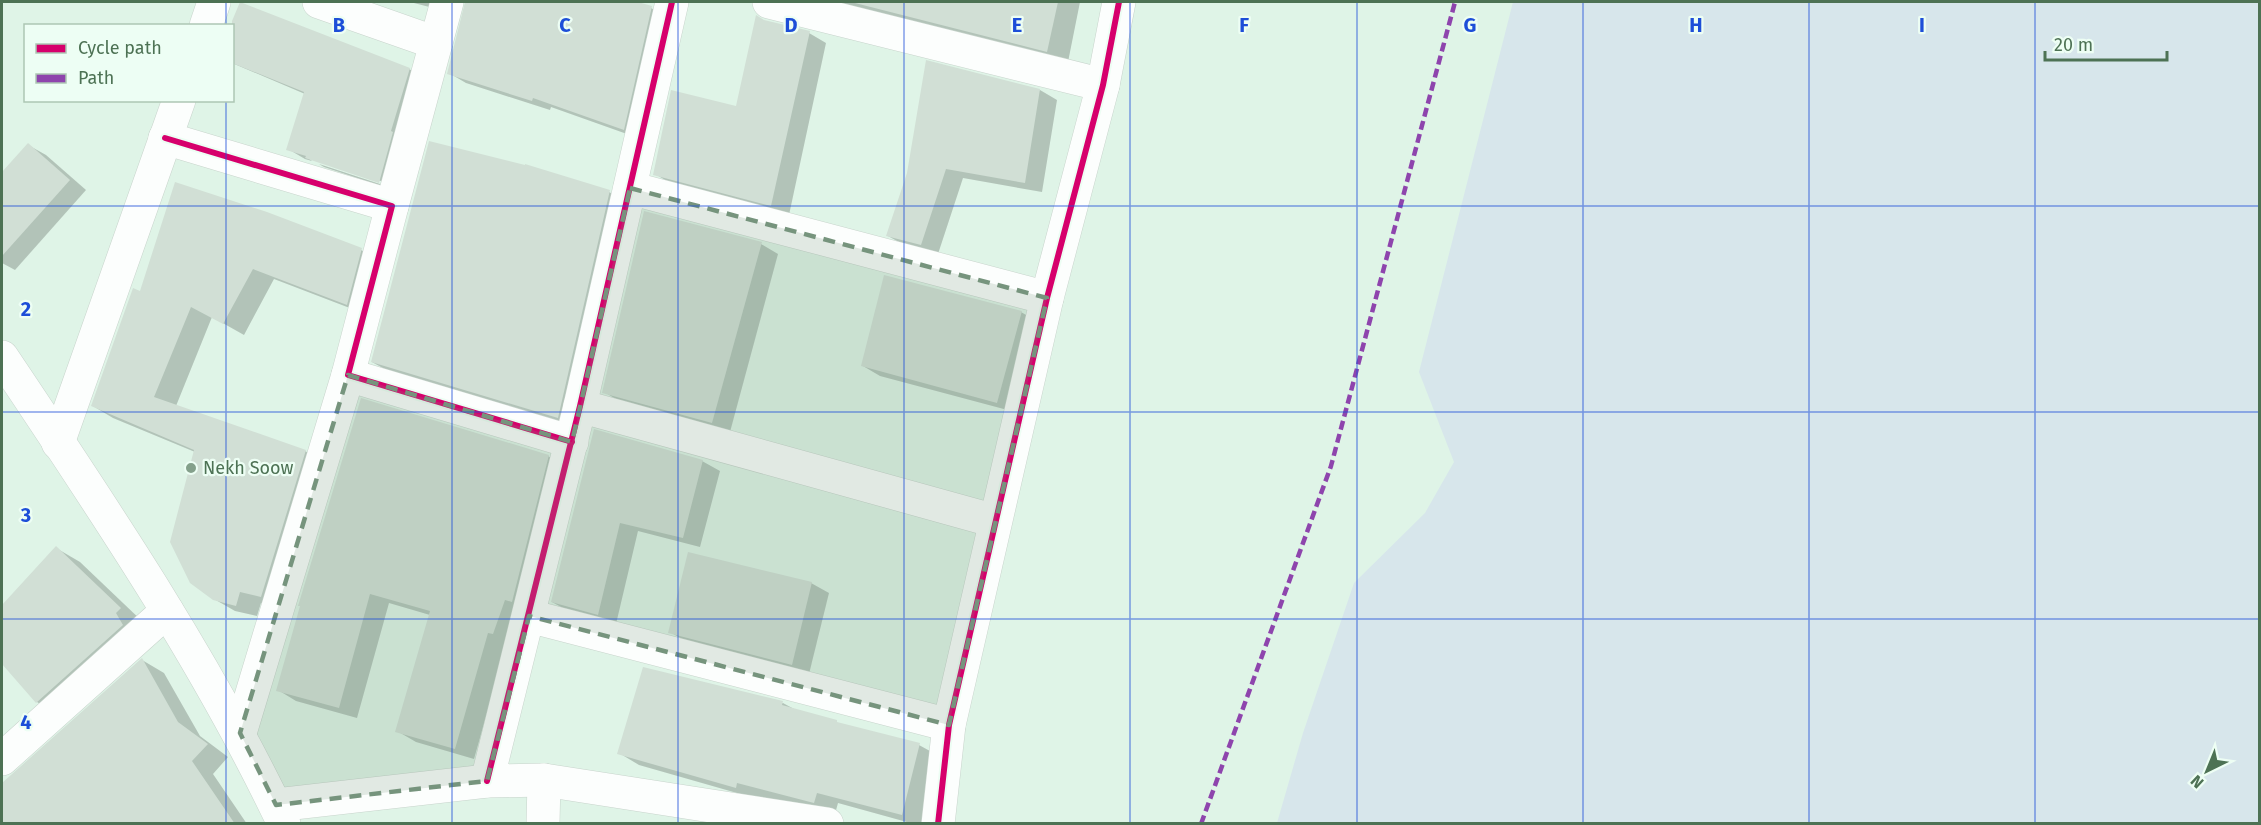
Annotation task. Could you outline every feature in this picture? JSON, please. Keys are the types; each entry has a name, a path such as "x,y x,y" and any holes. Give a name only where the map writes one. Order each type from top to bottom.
{"street":[{"path":"207,24 214,2"},
{"path":"319,2 436,43"},
{"path":"240,734 348,375 447,2"},
{"path":"487,781 572,442 672,2"},
{"path":"769,2 1103,85"},
{"path":"938,824 949,725 1047,298 1103,85 1119,2"},
{"path":"58,443 178,102"},
{"path":"165,138 392,206"},
{"path":"630,188 1047,298"},
{"path":"2,357 167,610 240,734 280,814 487,781 544,780 827,824"},
{"path":"348,375 572,442"},
{"path":"580,406 995,521"},
{"path":"2,759 167,610"},
{"path":"529,616 949,725"},
{"path":"543,824 544,780"}],"highlighted area":[{"path":"630,188 1047,298 949,725 529,616 487,781 276,805 240,733 348,375 572,442"}],"shaded area":[{"path":"2,2 2259,2 2259,823 2,823"},
{"path":"1513,2 2259,2 2259,823 1277,823 1303,733 1354,583 1425,513 1454,462 1419,372"}],"building":[{"path":"240,2 410,68 391,131 393,132 379,183 286,150 304,92 234,64 234,24 232,21"},
{"path":"465,2 638,2 652,6 624,130 533,98 532,101 447,74"},
{"path":"851,2 1058,2 1047,52"},
{"path":"756,15 764,20 810,31 771,206 653,175 671,90 736,106"},
{"path":"926,60 1040,89 1025,183 946,169 921,245 886,236 907,173"},
{"path":"429,141 525,164 610,190 558,418 371,362"},
{"path":"28,143 70,180 2,256 2,172"},
{"path":"175,182 267,212 362,248 347,305 253,269 223,324 191,307 154,397 306,450 261,597 240,592 236,606 213,600 190,583 170,542 194,450 91,406 133,288 140,291"},
{"path":"644,211 762,242 712,423 602,393"},
{"path":"884,275 1022,311 997,403 861,366"},
{"path":"361,398 549,455 512,602 505,600 493,634 488,633 455,749 395,732 430,611 370,594 339,708 276,691 300,606 298,606"},
{"path":"594,429 703,460 683,538 620,523 598,615 551,602"},
{"path":"56,546 121,608 116,613 123,625 36,703 2,664 2,605"},
{"path":"688,552 812,582 792,665 668,633"},
{"path":"142,658 178,722 208,744 192,761 235,824 2,824 2,783"},
{"path":"643,667 783,701 782,705 837,720 837,722 920,743 902,815 817,793 814,803 737,783 736,788 617,754"}],"marked path":[{"path":"1201,824 1331,466 1455,2"}],"cycle path":[{"path":"487,781 580,406 672,2"},
{"path":"938,824 949,725 1047,298 1103,85 1119,2"},
{"path":"165,138 392,206 348,375 572,442"}],"place":[{"name":"Nekh Soow","path":"191,468"}]}
